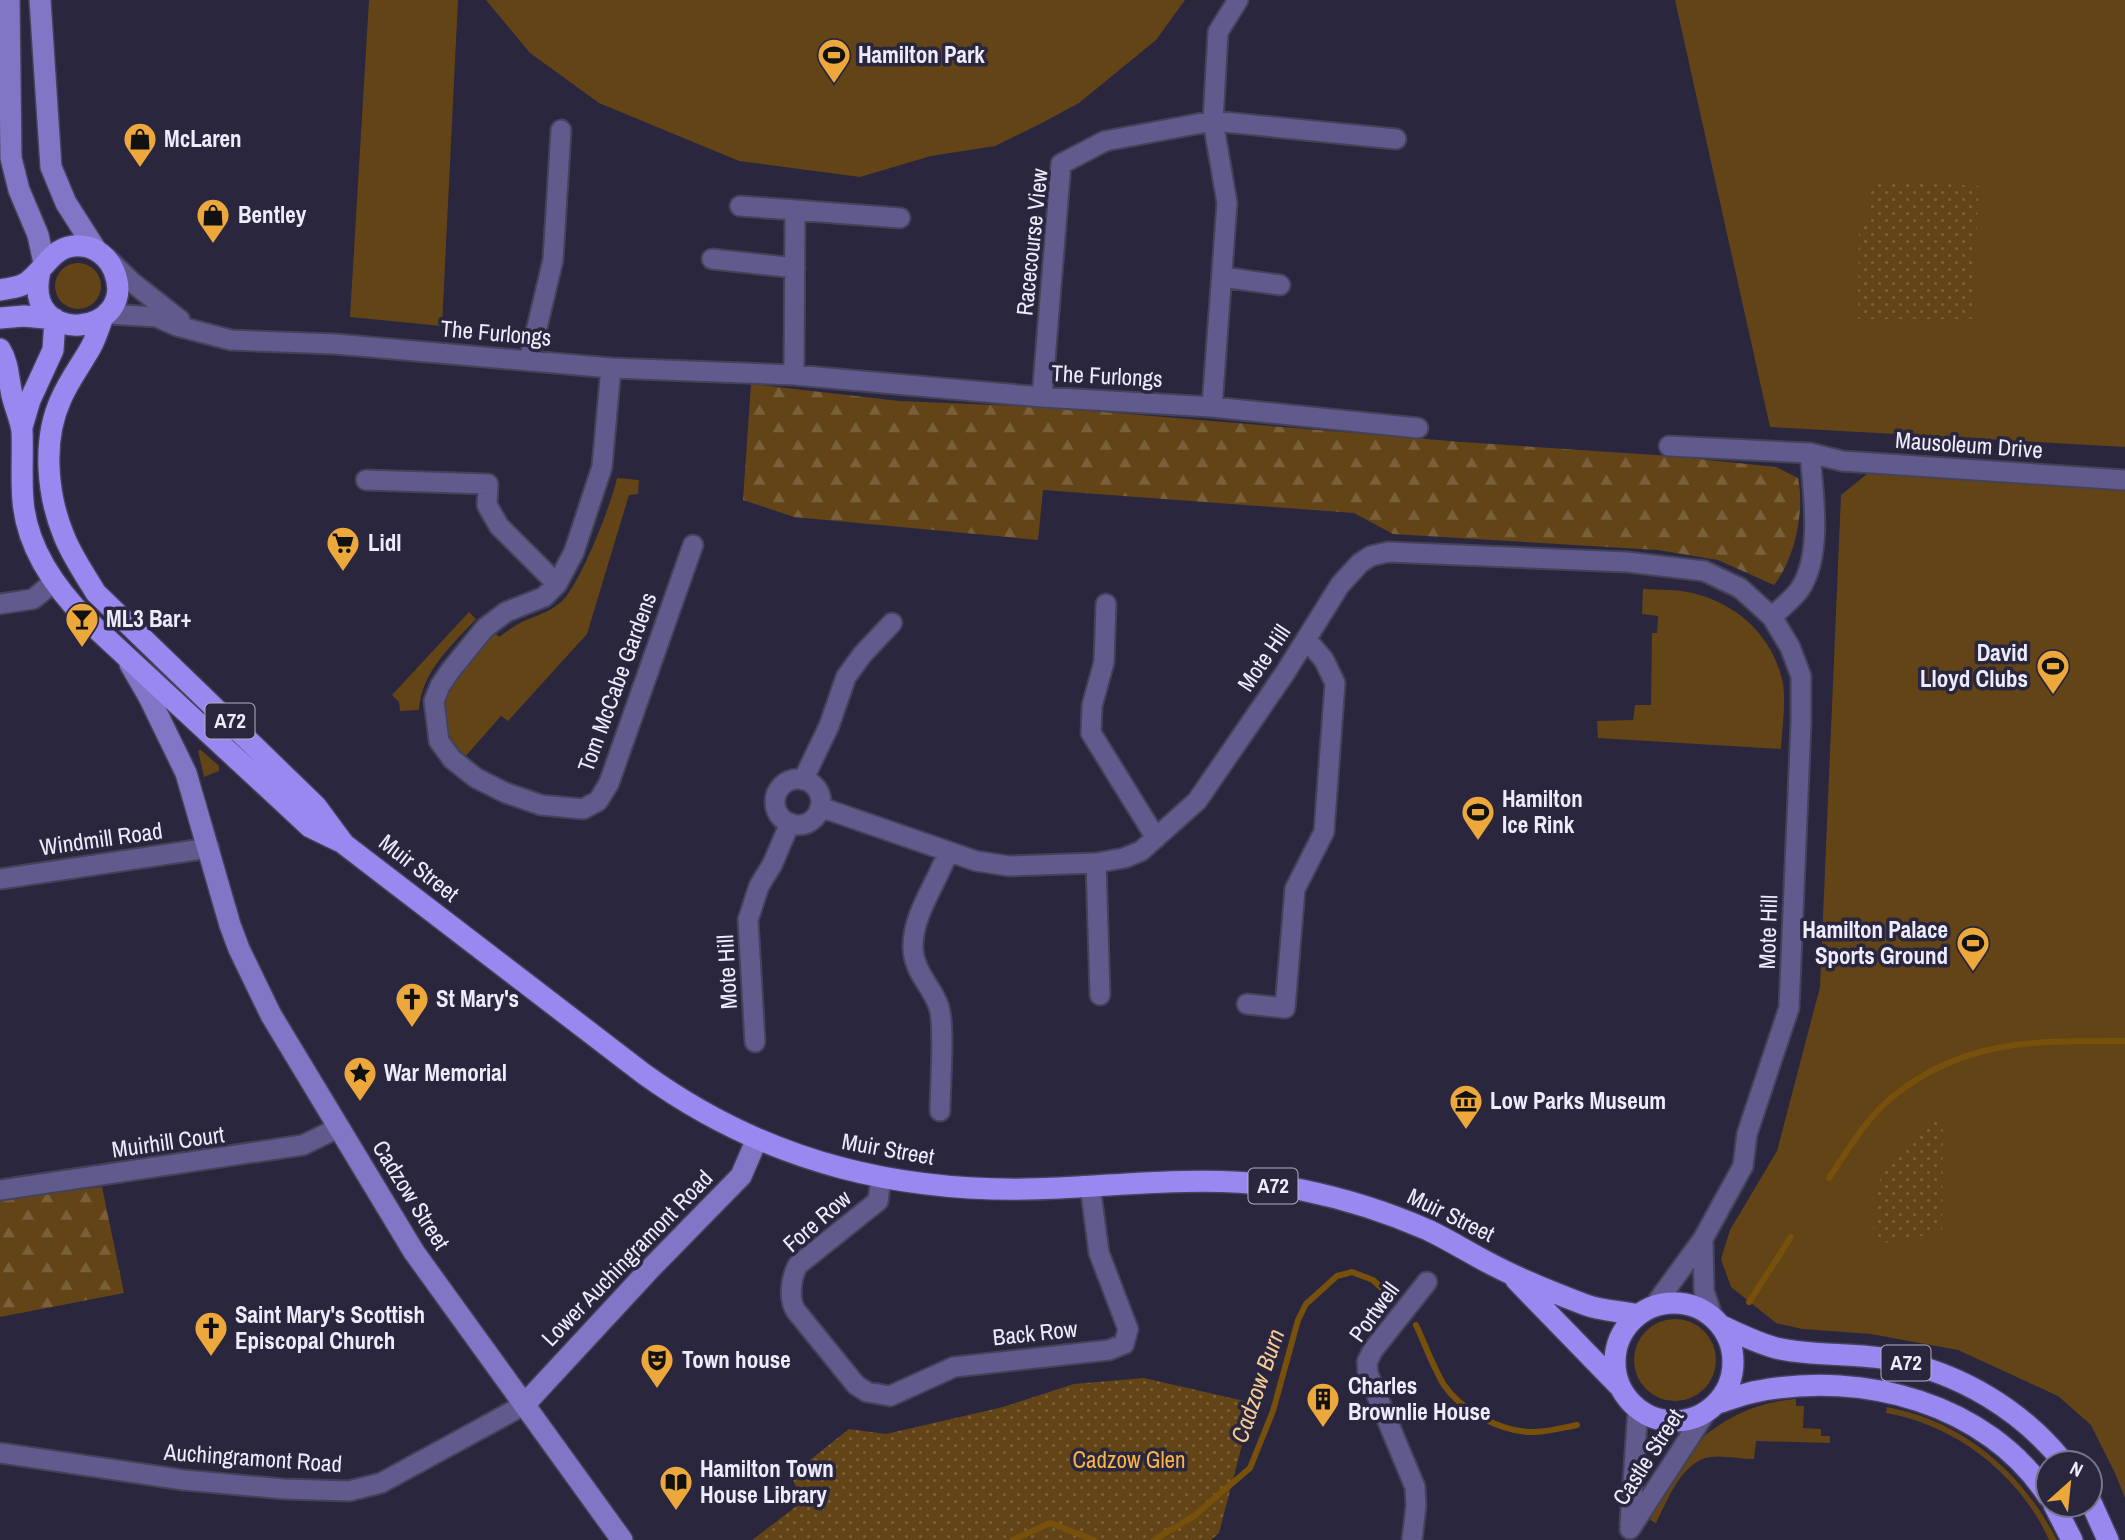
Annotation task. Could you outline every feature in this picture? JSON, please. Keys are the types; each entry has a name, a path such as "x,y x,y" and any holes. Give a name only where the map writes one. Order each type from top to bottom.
{"main road":[{"path":"9,0 12,158 19,190 38,235 42,267 37,281 41,303 55,319"},
{"path":"0,318 24,316 55,319 70,326 96,322 115,301 118,290 117,278 66,203 51,167 40,0"},
{"path":"0,290 25,284 55,252 68,247 82,246 101,254"},
{"name":"Muir Street","path":"105,315 91,346 60,400 51,431 50,476 57,517 74,556 107,606 237,727 316,806 344,844"},
{"name":"Muir Street","path":"55,319 53,350 30,400 22,429 23,504 35,545 54,582 71,603 220,746 310,827 344,844 652,1080 688,1104 757,1139 803,1158 881,1177 989,1188 1210,1181 1300,1190 1385,1212 1441,1236 1506,1271 1588,1306 1646,1310"},
{"name":"Muir Street","path":"0,349 6,360 10,390 22,429"},
{"name":"Muir Street","path":"123,653 176,750 194,795 209,848"},
{"name":"A72","path":"220,746 237,727"},
{"name":"Cadzow Street","path":"209,848 239,949 271,1015 338,1128 414,1252 622,1540"},
{"name":"Lower Auchingramont Road","path":"524,1405 649,1270 741,1176 757,1139"},
{"name":"Muir Street","path":"1506,1271 1594,1358 1621,1389"},
{"name":"A72","path":"1646,1310 1669,1303 1684,1303 1699,1307 1717,1321 1777,1348 1875,1357 1930,1370 2006,1407 2052,1449"},
{"path":"1621,1389 1616,1376 1616,1349 1621,1336 1646,1310"},
{"path":"1712,1408 1726,1392 1734,1365 1733,1351 1717,1321"},
{"name":"A72","path":"1621,1389 1638,1409 1650,1416 1679,1422 1757,1391 1813,1385 1863,1388 1910,1396 1958,1418 1996,1442 2034,1478"},
{"path":"2061,1519 2072,1540"},
{"path":"2099,1519 2108,1540"}],"street":[{"path":"1212,407 1227,203 1213,121 1218,32 1238,0"},
{"path":"1213,121 1396,139"},
{"name":"Racecourse View","path":"1042,397 1061,164 1105,141 1213,121"},
{"path":"529,361 553,260 561,130"},
{"path":"740,206 900,218"},
{"path":"794,375 795,210"},
{"name":"The Furlongs","path":"101,254 195,332"},
{"path":"712,259 794,268"},
{"path":"1222,277 1280,285"},
{"name":"The Furlongs","path":"105,315 157,317 195,332 231,340 335,344 611,368 794,375 1042,397 1212,407 1418,428"},
{"name":"Tom McCabe Gardens","path":"611,368 602,467 574,552 557,584 544,597 506,612 485,628 440,686 434,701 439,741 455,762 476,778 506,793 541,805 583,809 598,801 609,783 693,545"},
{"path":"1669,446 1810,453 1814,538 1809,567 1800,589 1772,617"},
{"name":"Mausoleum Drive","path":"1810,453 1842,461 2125,480"},
{"path":"366,480 488,484 487,505 499,526 557,584"},
{"name":"Mote Hill","path":"820,807 976,861 1009,866 1096,863 1124,858 1140,851 1197,801 1307,640 1340,585 1350,572 1371,556 1388,552 1628,562 1704,571 1741,588 1772,617 1790,647 1801,676 1790,999 1747,1134 1742,1166 1703,1239 1646,1310"},
{"path":"0,604 33,599 54,582"},
{"path":"1107,604 1104,662 1092,706 1091,733 1156,838"},
{"path":"803,780 829,726 846,677 892,623"},
{"path":"1247,1004 1285,1008 1294,889 1324,832 1335,683 1324,660 1307,640"},
{"path":"793,779 803,780 818,791 820,807 814,818 808,822 800,825 790,823 779,815 776,808 777,792 786,782 793,779"},
{"name":"Mote Hill","path":"755,1042 748,920 759,886 772,865 790,823"},
{"name":"Windmill Road","path":"0,878 209,848"},
{"path":"940,1111 939,1009 916,968 913,947 918,919 948,852"},
{"path":"1096,863 1100,995"},
{"name":"Muirhill Court","path":"0,1190 303,1145 338,1128"},
{"name":"Fore Row","path":"817,1337 792,1305 796,1269 877,1201 881,1177"},
{"name":"Back Row","path":"817,1337 859,1389 890,1396 954,1367 1120,1347 1127,1339 1128,1328 1098,1252 1090,1186"},
{"name":"Mote Hill","path":"1703,1239 1704,1291 1717,1321"},
{"name":"Portwell","path":"1412,1540 1415,1488 1368,1374 1367,1362 1370,1354 1427,1282"},
{"name":"Auchingramont Road","path":"0,1453 184,1480 284,1489 349,1491 381,1483 524,1405"},
{"name":"Castle Street","path":"1629,1535 1712,1408"},
{"name":"Castle Street","path":"1629,1535 1638,1409"}],"green space":[{"path":"369,0 458,0 442,326 350,317"},
{"name":"Hamilton Park","path":"486,0 1185,0 1156,40 1079,103 995,146 931,156 860,177 739,161 599,103 530,53"},
{"path":"1675,0 2125,0 2125,447 1770,427"},
{"path":"1869,180 1979,186 1972,319 1858,319 1859,224 1867,223"},
{"path":"78,263 95,269 101,286 95,303 78,309 61,303 55,286 61,269"},
{"path":"751,384 899,401 1044,407 1462,442 1670,456 1776,467 1798,478 1800,505 1797,534 1788,562 1774,585 1718,560 1658,550 1393,534 1354,513 1043,490 1038,540 794,517 743,500"},
{"name":"Hamilton Palace Sports Ground","path":"1872,470 2125,489 2125,1498 2091,1425 2058,1396 1958,1350 1871,1334 1802,1329 1776,1323 1731,1287 1721,1259 1730,1230 1777,1151 1820,987 1841,495"},
{"path":"617,478 639,480 638,494 629,495 587,634 508,721 501,716 464,758 451,740 445,722 449,691 469,662 495,633 499,637 561,602 577,580 594,544"},
{"path":"1643,589 1680,591 1708,598 1738,614 1762,637 1771,651 1783,684 1781,749 1598,738 1597,721 1633,720 1635,705 1651,705 1652,633 1657,633 1658,616 1642,614"},
{"path":"469,612 476,619 432,671 425,683 419,710 400,711 399,702 392,695"},
{"path":"198,750 219,766 219,771 204,777"},
{"path":"1943,1119 1942,1232 1874,1245 1873,1221 1880,1179 1909,1138"},
{"path":"102,1187 124,1293 0,1317 0,1198"},
{"path":"1675,1319 1691,1322 1704,1331 1713,1344 1716,1360 1713,1376 1704,1389 1691,1398 1675,1401 1659,1398 1646,1389 1637,1376 1634,1360 1637,1344 1646,1331 1659,1322"},
{"name":"Cadzow Glen","path":"1144,1378 1253,1403 1219,1533 1211,1540 752,1540 802,1502 791,1475 849,1429 886,1434 1003,1407 1074,1384"},
{"path":"1796,1399 1796,1406 1804,1406 1803,1428 1821,1429 1821,1436 1830,1436 1830,1443 1756,1441 1754,1459 1710,1457 1700,1460 1683,1474 1656,1523 1650,1520 1653,1510 1699,1440 1721,1423 1744,1411 1769,1403"},
{"path":"1887,1407 1915,1414 1965,1437 2008,1472 2034,1503 2034,1512 2003,1474 1961,1441 1912,1419 1886,1413"},
{"path":"2038,1519 2045,1519 2057,1540 2049,1540"}],"waterway":[{"name":"Cadzow Burn","path":"1829,1178 1857,1136 1882,1106 1918,1078 1946,1064 2002,1047 2032,1043 2125,1041"},
{"name":"Cadzow Burn","path":"1749,1302 1791,1237"},
{"name":"Cadzow Burn","path":"1154,1540 1194,1516 1250,1468 1273,1411 1298,1320 1306,1304 1337,1276 1352,1272 1373,1280 1393,1299"},
{"name":"Cadzow Burn","path":"1416,1325 1444,1385 1460,1403 1481,1417 1505,1427 1528,1432 1577,1425"},
{"name":"Cadzow Burn","path":"1013,1540 1050,1523 1094,1540"}],"place":[{"name":"Hamilton Park","path":"834,85"},
{"name":"McLaren","path":"140,169"},
{"name":"Bentley","path":"213,245"},
{"name":"Lidl","path":"343,573"},
{"name":"ML3 Bar+","path":"82,649"},
{"name":"David Lloyd Clubs","path":"2053,696"},
{"name":"Hamilton Ice Rink","path":"1478,842"},
{"name":"Hamilton Palace Sports Ground","path":"1973,973"},
{"name":"St Mary's","path":"412,1029"},
{"name":"War Memorial","path":"360,1103"},
{"name":"Low Parks Museum","path":"1466,1131"},
{"name":"Saint Mary's Scottish Episcopal Church","path":"211,1358"},
{"name":"Town house","path":"657,1390"},
{"name":"Charles Brownlie House","path":"1323,1429"},
{"name":"Hamilton Town House Library","path":"676,1512"}]}
